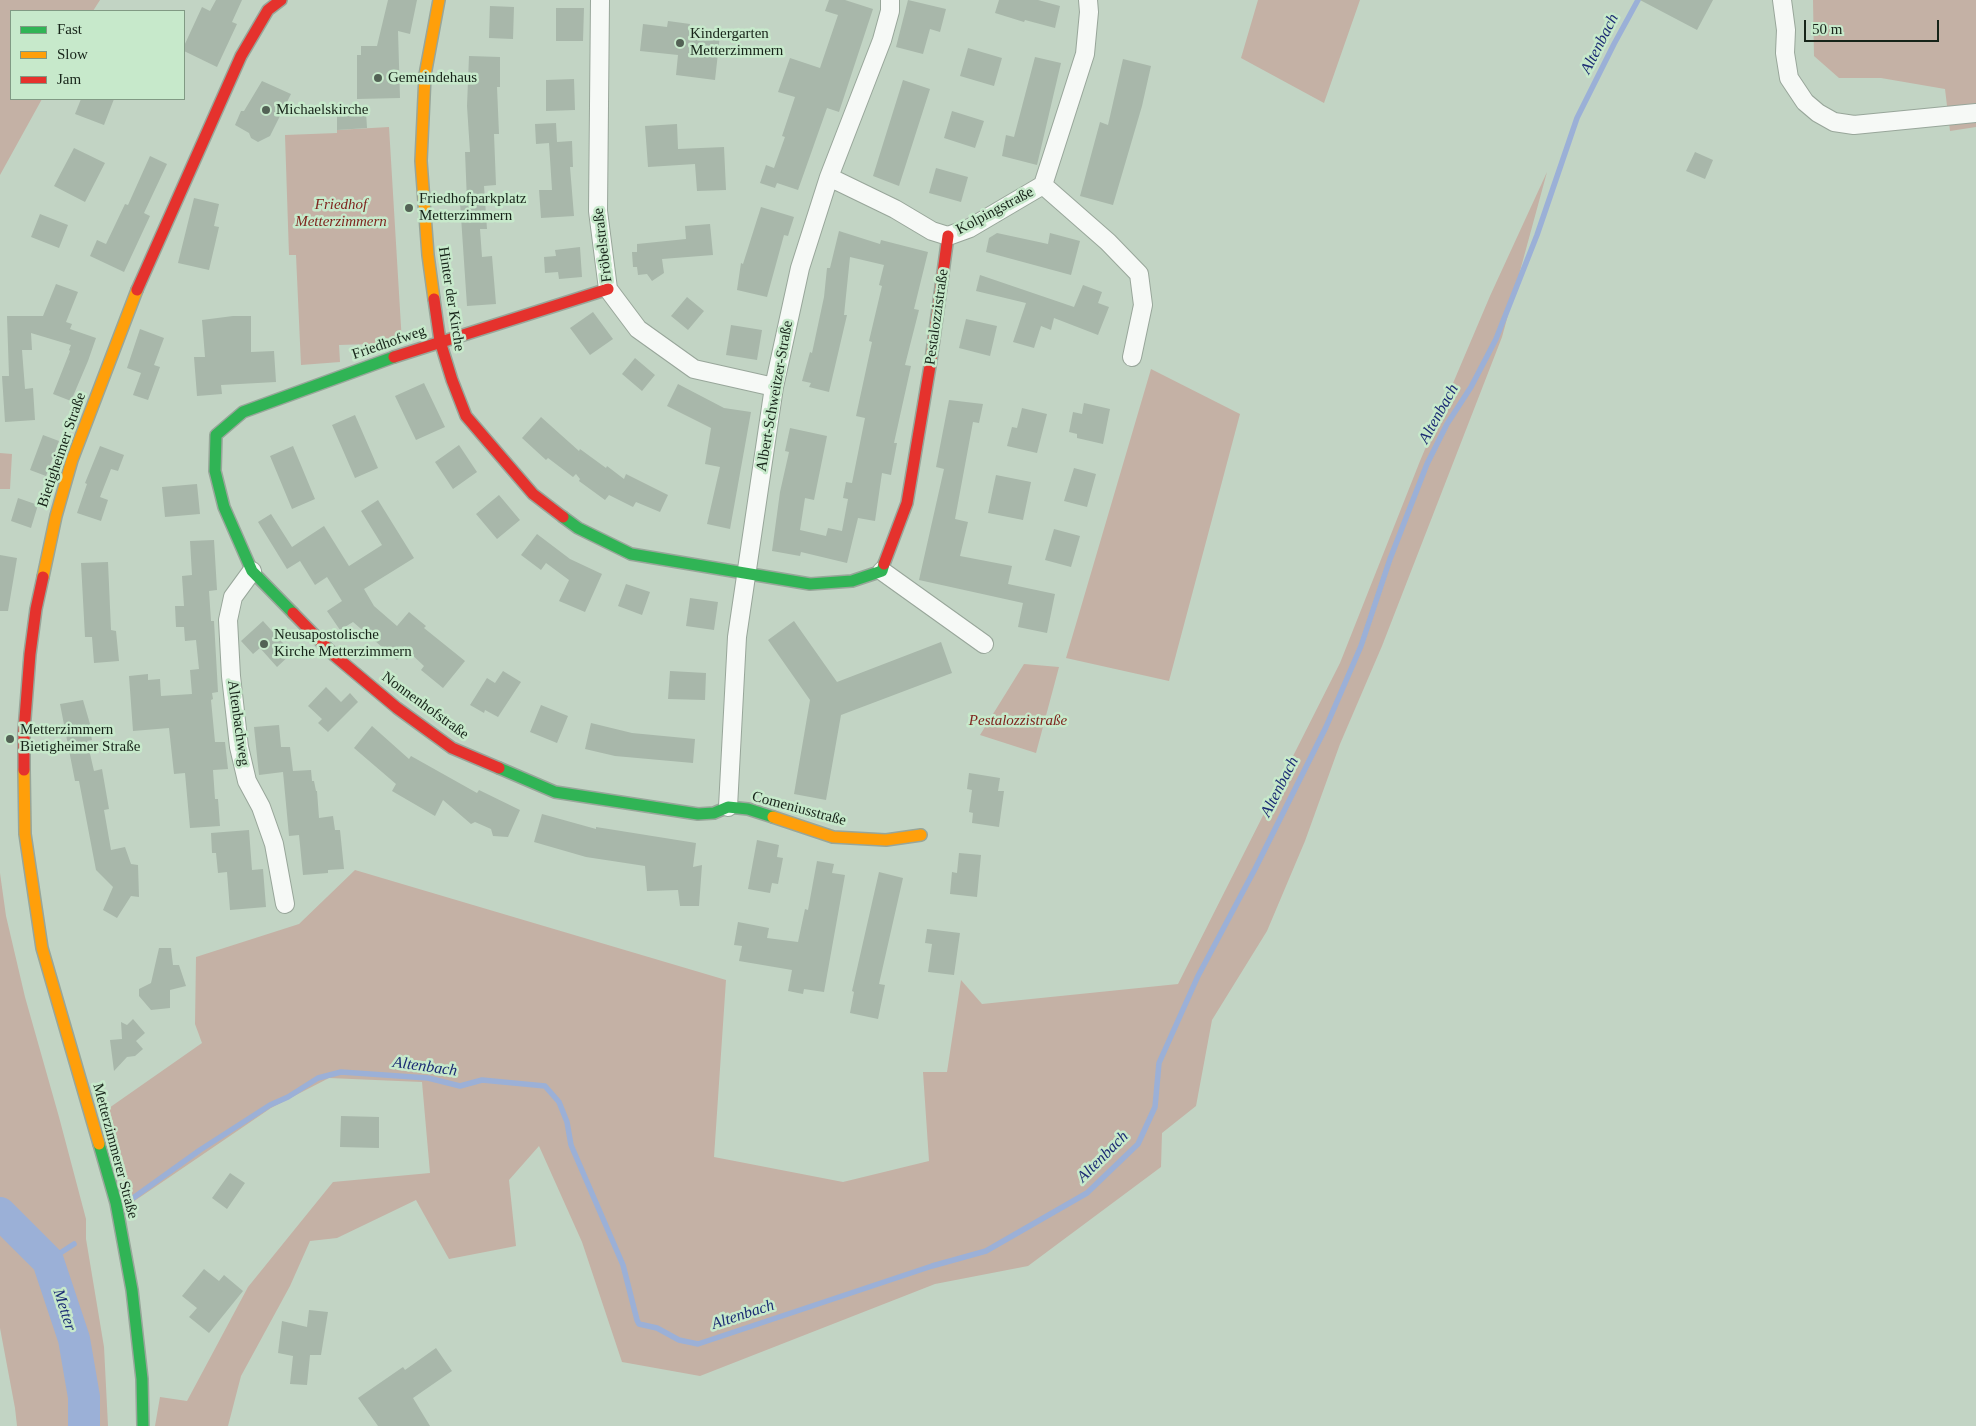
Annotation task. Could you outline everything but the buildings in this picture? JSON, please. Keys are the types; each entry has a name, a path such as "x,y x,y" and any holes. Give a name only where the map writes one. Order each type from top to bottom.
{"street":[{"name":"Bietigheimer Straße","path":"42,948 25,834 24,731 30,654 36,608 56,516 72,460 96,395 136,293 172,209 241,56 268,10 281,0"},
{"name":"Hinter der Kirche","path":"439,0 425,75 421,161 428,255 440,341 466,416 533,494 578,528 631,554 745,574"},
{"name":"Fröbelstraße","path":"600,0 598,211 608,289 638,329 694,369 774,387"},
{"name":"Albert-Schweitzer-Straße","path":"728,807 736,637 774,387 800,268 829,177 882,40 890,10 890,0"},
{"name":"Kolpingstraße","path":"829,177 895,209 932,231 948,236 970,228 1043,185 1085,54 1089,12 1088,0"},
{"path":"1782,0 1786,30 1785,53 1790,78 1805,102 1818,113 1834,122 1854,125 1976,113"},
{"path":"1043,185 1108,242 1139,274 1143,305 1132,357"},
{"name":"Pestalozzistraße","path":"882,571 907,503 931,360 948,236"},
{"name":"Friedhofweg","path":"216,435 244,412 347,373 440,341 608,289"},
{"name":"Nonnenhofstraße","path":"216,435 215,471 224,507 252,571 335,656 397,708 452,748 555,792 698,814 714,813 728,807"},
{"name":"Altenbachweg","path":"252,571 234,597 228,620 231,676 239,747 247,781 261,807 274,844 285,904"},
{"path":"745,574 810,584 852,581 882,571 984,644"},
{"name":"Comeniusstraße","path":"728,807 748,809 833,837 886,840 922,834"},
{"name":"Metterzimmerer Straße","path":"42,948 116,1203 132,1290 142,1379 143,1426"}],"green space":[{"path":"0,0 100,0 94,10 10,10 10,100 41,100 0,175"},
{"path":"1258,0 1360,0 1324,103 1241,58"},
{"path":"1813,0 1976,0 1976,127 1950,131 1945,89 1881,78 1839,78 1814,56"},
{"name":"Friedhof Metterzimmern","path":"389,127 402,343 339,345 340,362 301,365 296,255 289,255 285,135 337,133 337,130"},
{"path":"1547,172 1502,337 1382,646 1340,744 1305,841 1267,931 1212,1020 1196,1106 1162,1133 1161,1167 1028,1266 935,1284 700,1376 622,1362 582,1242 539,1146 509,1180 516,1246 449,1259 416,1200 337,1238 310,1241 290,1286 241,1376 228,1426 155,1426 160,1397 187,1401 248,1287 333,1182 430,1173 422,1082 329,1078 271,1108 133,1202 121,1178 102,1118 109,1108 202,1043 195,1024 196,957 299,924 355,870 726,980 714,1157 843,1182 929,1161 923,1072 947,1072 961,980 982,1004 1178,984 1340,663 1420,461 1490,296"},
{"path":"1151,369 1240,414 1169,681 1066,658"},
{"path":"0,453 12,454 10,489 0,489"},
{"name":"Pestalozzistraße","path":"1024,664 1059,667 1036,753 980,735"},
{"path":"0,873 6,916 25,997 86,1219 86,1239 104,1347 108,1426 17,1426 0,1328"}],"waterway":[{"name":"Altenbach","path":"133,1198 200,1150 270,1105 288,1097 318,1078 341,1072 428,1078 460,1086 482,1080 545,1086 559,1102 567,1122 571,1145 623,1265 639,1324 657,1328 679,1340 698,1344 932,1266 986,1251 1087,1193 1138,1144 1155,1107 1159,1063 1198,976 1255,869 1326,727 1361,646 1390,559 1427,464 1447,424 1471,387 1496,339 1537,235 1577,118 1638,0"},
{"name":"Metter","path":"0,1213 48,1261 74,1339 84,1397 84,1426"},
{"name":"Altenbach","path":"48,1261 74,1244"}],"traffic: fast":[{"path":"293,613 252,571 224,507 215,471 216,435 243,412 394,357"},
{"path":"563,517 578,528 631,554 810,584 852,581 882,571 884,564"},
{"path":"499,768 555,792 698,814 714,813 728,807 748,809 773,817"},
{"path":"99,1144 116,1203 132,1290 142,1379 143,1426"}],"traffic: slow":[{"path":"434,299 428,255 421,161 425,75 439,0"},
{"path":"43,577 56,516 72,460 137,290"},
{"path":"24,770 25,834 42,948 99,1144"},
{"path":"773,817 833,837 886,840 921,835"}],"traffic: jam":[{"path":"137,290 241,56 268,10 281,0"},
{"path":"884,564 907,503 931,360 948,236"},
{"path":"394,357 608,289"},
{"path":"434,299 440,341 466,416 533,494 563,517"},
{"path":"24,770 24,731 30,654 36,609 43,577"},
{"path":"293,613 335,656 397,708 452,748 499,768"}],"place":[{"name":"Kindergarten Metterzimmern","path":"680,43"},
{"name":"Gemeindehaus","path":"378,78"},
{"name":"Michaelskirche","path":"266,110"},
{"name":"Friedhofparkplatz Metterzimmern","path":"409,208"},
{"name":"Neusapostolische Kirche Metterzimmern","path":"264,644"},
{"name":"Metterzimmern Bietigheimer Straße","path":"10,739"}]}
